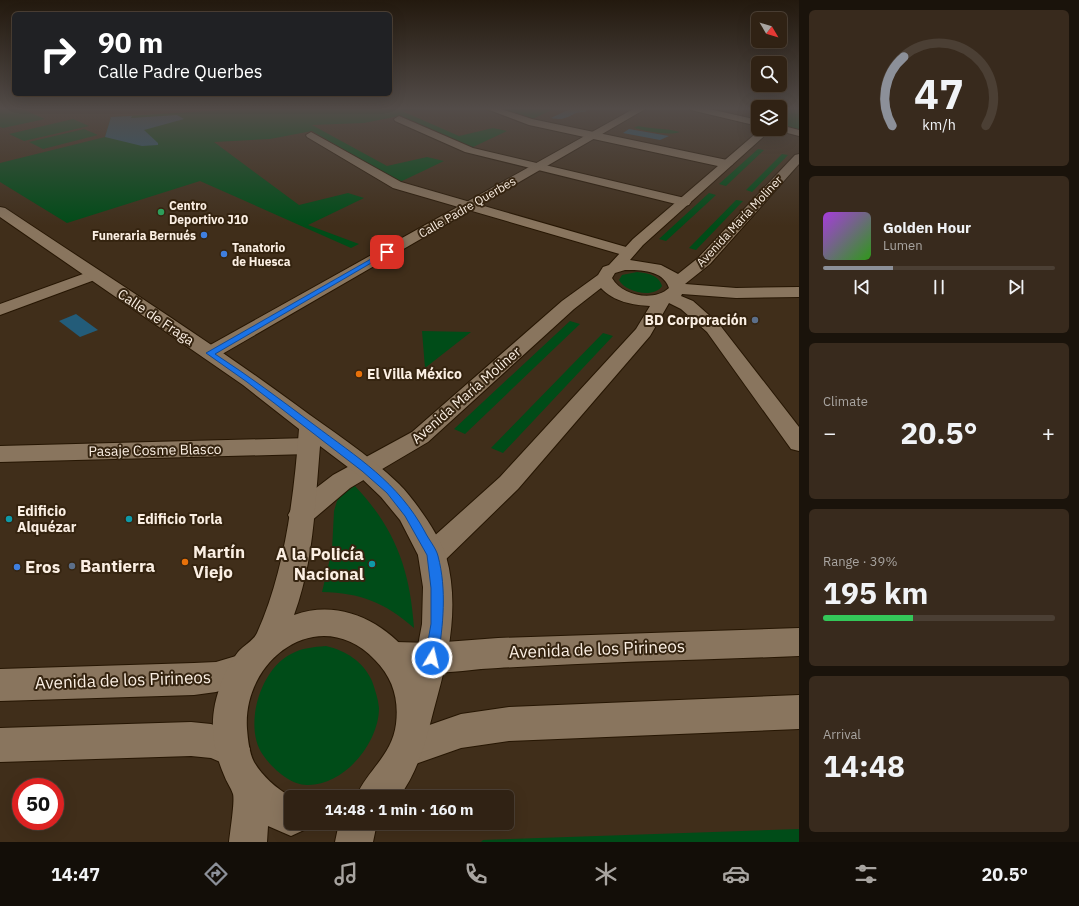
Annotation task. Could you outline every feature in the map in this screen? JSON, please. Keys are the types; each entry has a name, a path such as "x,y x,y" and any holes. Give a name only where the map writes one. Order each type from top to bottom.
{"street":[{"path":"332,147 397,185 628,252"},
{"path":"463,147 684,202"},
{"name":"Calle Padre Querbes","path":"210,353 573,147"},
{"path":"647,147 727,164"},
{"name":"Avenida María Moliner","path":"301,515 332,488 420,437 568,305 610,272 628,252 746,147"},
{"name":"Avenida María Moliner","path":"432,555 509,483 644,332 672,292 704,261 799,157"},
{"name":"Calle de Fraga","path":"0,211 250,381 309,436 365,468 390,490 409,513 432,555 437,588 437,624 432,658 410,736 395,771 380,790"},
{"path":"799,292 672,292 645,300 624,296 609,287 610,272 633,265 652,268 668,275 672,292 713,328 799,443"},
{"path":"0,310 94,275"},
{"path":"268,644 288,592 297,551 309,436"},
{"name":"Pasaje Cosme Blasco","path":"0,454 309,436"},
{"path":"284,814 273,810 252,791 240,771 232,749 230,713 236,690 246,668 268,644 293,630 312,624 331,622 354,628 368,636 395,657 406,676 413,699 410,736 461,731 508,724 799,712"},
{"name":"Avenida de los Pirineos","path":"395,657 432,658 498,653 799,642"},
{"name":"Avenida de los Pirineos","path":"0,685 194,679 216,677 246,668"},
{"path":"0,745 191,739 211,741 232,749"},
{"path":"248,842 252,791"},
{"path":"354,842 357,830"}],"green space":[{"path":"63,147 221,147 299,205 348,193 364,198 308,225 359,244 351,248 200,181 67,223 0,182 0,163"},
{"path":"340,147 353,147 387,166 427,157 444,161 400,182"},
{"path":"758,149 764,150 726,186 719,184"},
{"path":"782,154 788,155 752,192 746,190"},
{"path":"709,193 716,195 666,241 659,239"},
{"path":"736,200 743,201 696,250 689,248"},
{"path":"637,272 649,274 655,277 662,286 658,290 646,293 633,291 627,288 619,280 622,275"},
{"path":"570,321 580,324 465,434 454,429"},
{"path":"422,331 471,332 425,368"},
{"path":"603,333 613,336 503,453 491,448"},
{"path":"354,485 380,517 398,550 409,587 414,628 382,605 349,594 322,592 332,550 334,511 337,501 344,492"},
{"path":"326,646 347,654 359,662 372,681 379,708 373,735 357,760 334,778 321,783 307,785 294,782 282,775 263,755 257,743 255,715 263,685 280,661 299,650"},
{"path":"799,829 799,842 481,842 483,840"}],"water":[{"path":"76,314 98,330 80,337 59,321"}],"place":[{"name":"Centro Deportivo J10","path":"161,212"},
{"name":"Funeraria Bernués","path":"204,235"},
{"name":"Tanatorio de Huesca","path":"224,254"},
{"name":"BD Corporación","path":"755,320"},
{"name":"El Villa México","path":"359,374"},
{"name":"Edificio Alquézar","path":"9,519"},
{"name":"Edificio Torla","path":"129,519"},
{"name":"Martín Viejo","path":"185,562"},
{"name":"A la Policía Nacional","path":"372,564"},
{"name":"Bantierra","path":"72,566"},
{"name":"Eros","path":"17,567"}],"route":[{"path":"387,252 210,353 250,381 365,468 390,490 409,513 432,555 437,588 437,624 432,658"}]}
